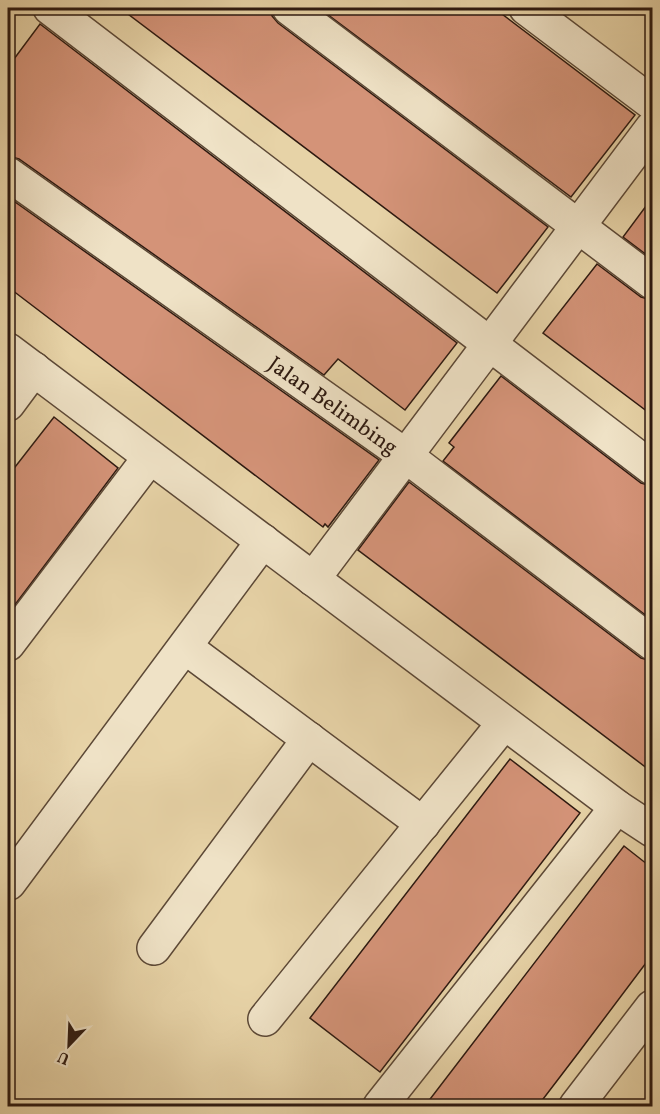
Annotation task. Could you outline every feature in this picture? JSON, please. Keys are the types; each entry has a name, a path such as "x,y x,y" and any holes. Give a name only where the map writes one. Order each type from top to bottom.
{"street":[{"path":"50,8 652,468"},
{"path":"289,8 652,282"},
{"path":"526,8 652,103"},
{"path":"313,579 652,128"},
{"name":"Jalan Belimbing","path":"8,174 406,456 652,643"},
{"path":"8,350 504,723 617,807 652,830"},
{"path":"8,404 34,369"},
{"path":"8,644 150,457"},
{"path":"9,883 263,541"},
{"path":"185,647 423,824"},
{"path":"265,1019 504,723"},
{"path":"154,948 309,739"},
{"path":"380,1107 617,807"},
{"path":"576,1107 652,1007"}],"building":[{"path":"120,8 271,8 272,16 278,23 548,227 497,293"},
{"path":"319,8 494,8 635,115 571,197"},
{"path":"40,24 457,343 405,410 338,359 324,375 19,159 8,156 8,67"},
{"path":"8,197 379,460 328,527 325,524 323,527 8,287"},
{"path":"652,198 652,259 623,237"},
{"path":"597,264 641,297 652,300 652,415 543,333"},
{"path":"501,376 641,483 652,486 652,620 443,461 454,447 449,443"},
{"path":"54,417 118,468 8,614 8,476"},
{"path":"409,482 641,658 652,661 652,772 358,550"},
{"path":"510,759 580,813 380,1072 310,1018"},
{"path":"624,846 652,868 652,955 537,1107 424,1107"}]}
